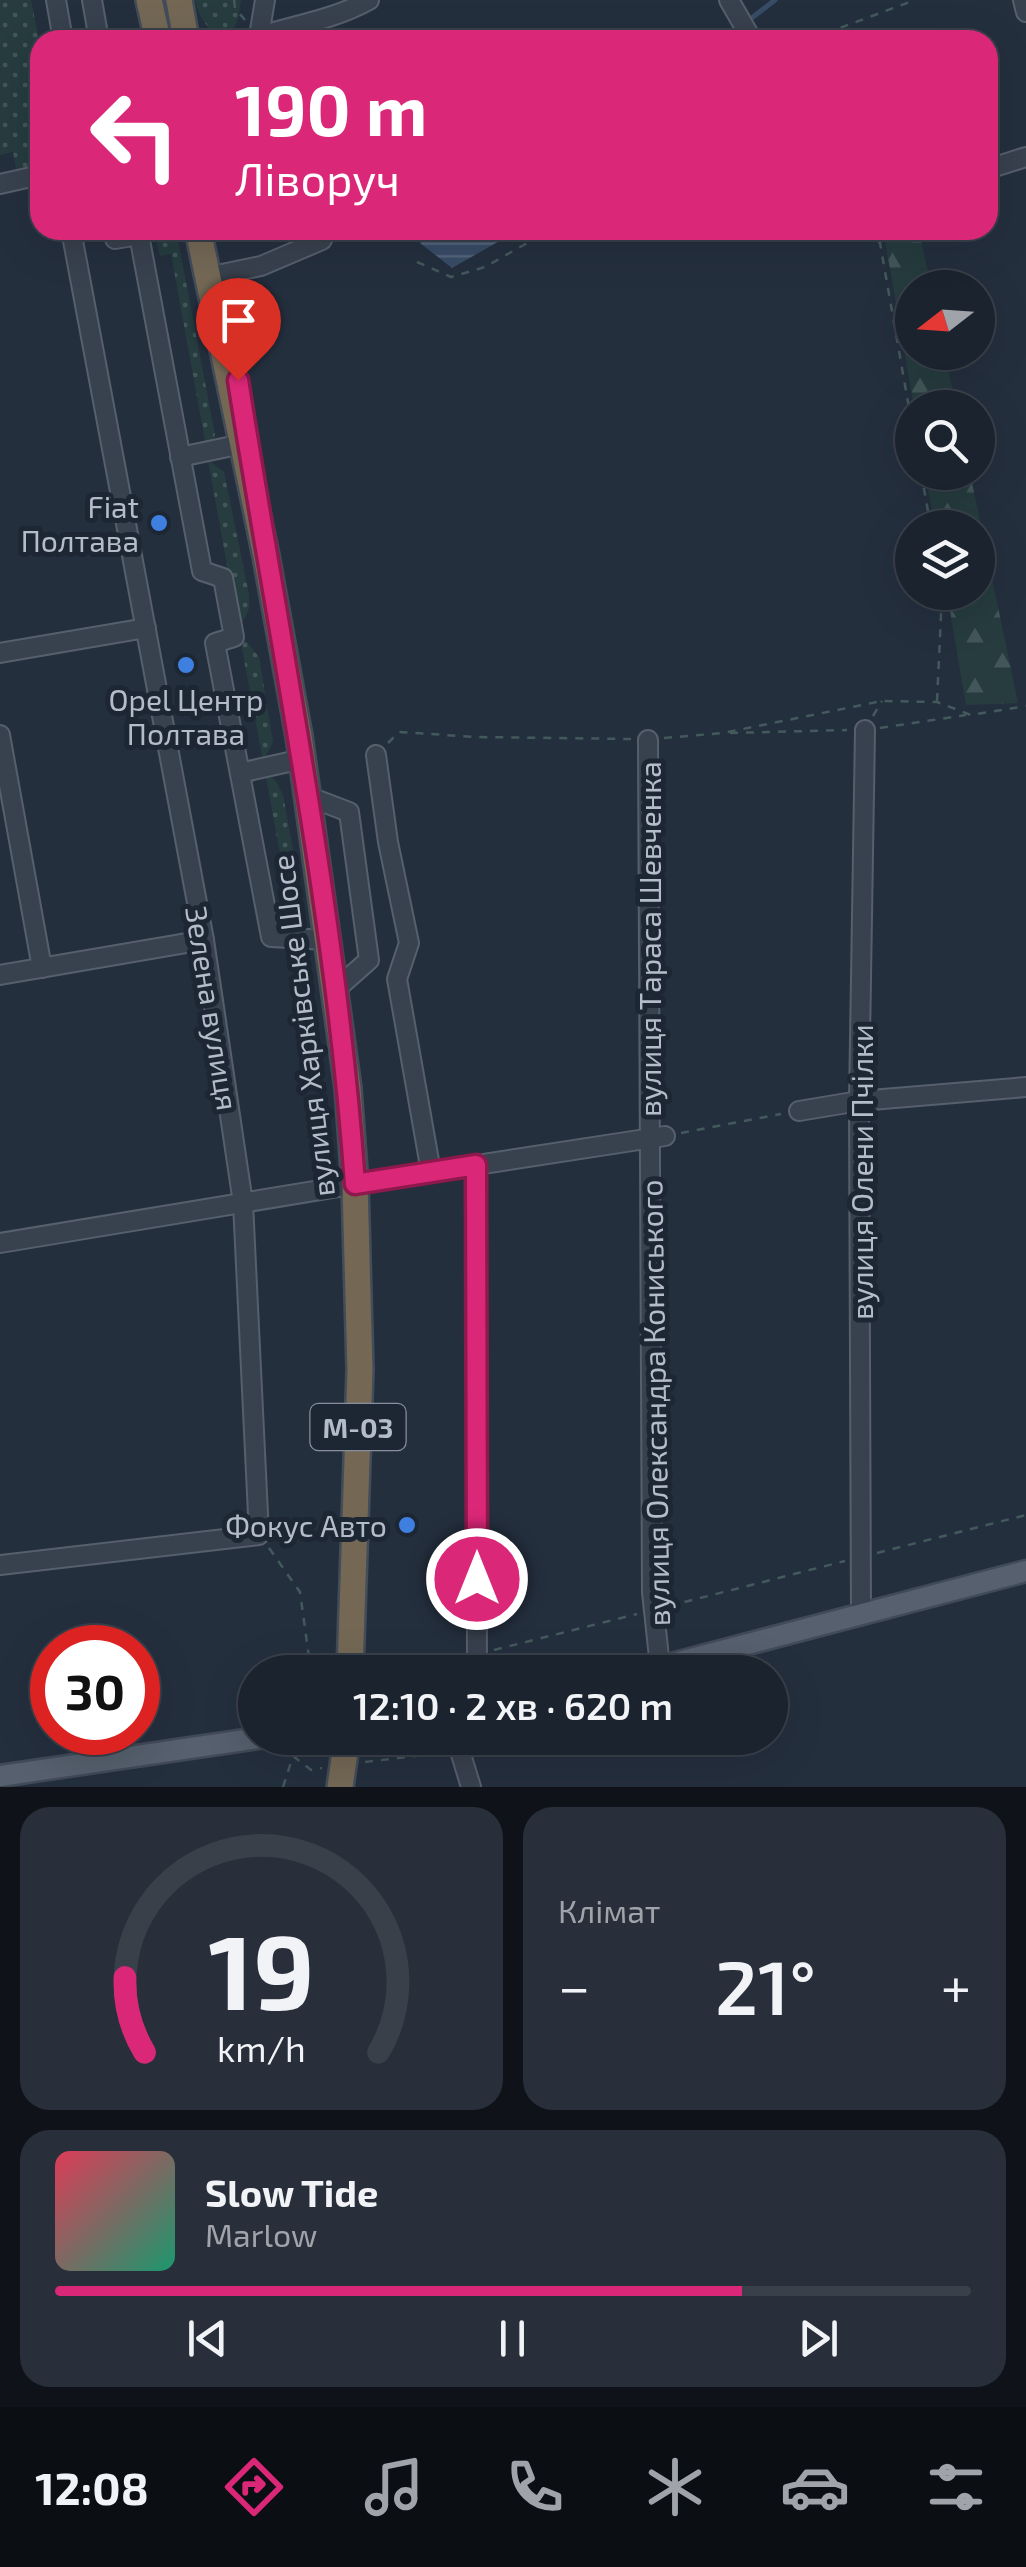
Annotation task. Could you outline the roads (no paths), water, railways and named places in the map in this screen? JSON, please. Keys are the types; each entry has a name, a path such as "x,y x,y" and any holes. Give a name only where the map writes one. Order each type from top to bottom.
{"highway":[{"path":"150,0 156,30"},
{"path":"179,0 184,30"},
{"name":"вулиця Харківське Шосе","path":"200,240 266,556"},
{"name":"вулиця Харківське Шосе","path":"217,240 302,759 348,1088 360,1370 360,1655"},
{"path":"340,1787 345,1755"}],"main road":[{"path":"707,1655 1026,1571"},
{"path":"0,1776 238,1741"}],"street":[{"path":"56,0 61,30"},
{"path":"92,0 97,30"},
{"path":"256,30 265,0"},
{"path":"729,0 746,30"},
{"path":"1023,0 1026,12"},
{"path":"278,30 359,3"},
{"path":"998,166 1026,157"},
{"path":"0,184 30,177"},
{"name":"Зелена вулиця","path":"0,1565 259,1535 243,1203 204,940 72,240"},
{"path":"140,240 202,571 223,578 229,607 234,637 215,643 271,937 327,940"},
{"path":"222,274 261,266 322,240"},
{"path":"180,458 242,444"},
{"path":"0,653 146,628"},
{"name":"вулиця Олени Пчілки","path":"862,1614 860,1101 865,730"},
{"path":"0,735 7,812 42,968"},
{"name":"вулиця Тараса Шевченка","path":"648,740 657,1137"},
{"path":"376,754 388,842 409,943 397,979 431,1172"},
{"path":"240,774 302,759"},
{"path":"307,796 348,812 370,960 334,991"},
{"path":"0,975 204,940"},
{"path":"799,1111 860,1101 1026,1087"},
{"path":"0,1243 657,1137"},
{"name":"вулиця Олександра Кониського","path":"651,1655 657,1137"},
{"path":"476,1165 477,1655"},
{"path":"461,1755 470,1787"}],"water":[{"path":"423,240 501,240 452,268 420,243"}],"waterway":[{"path":"753,17 775,0"}],"place":[{"name":"Fiat Полтава","path":"159,523"},
{"name":"Opel Центр Полтава","path":"186,665"},
{"name":"Фокус Авто","path":"407,1525"}]}
